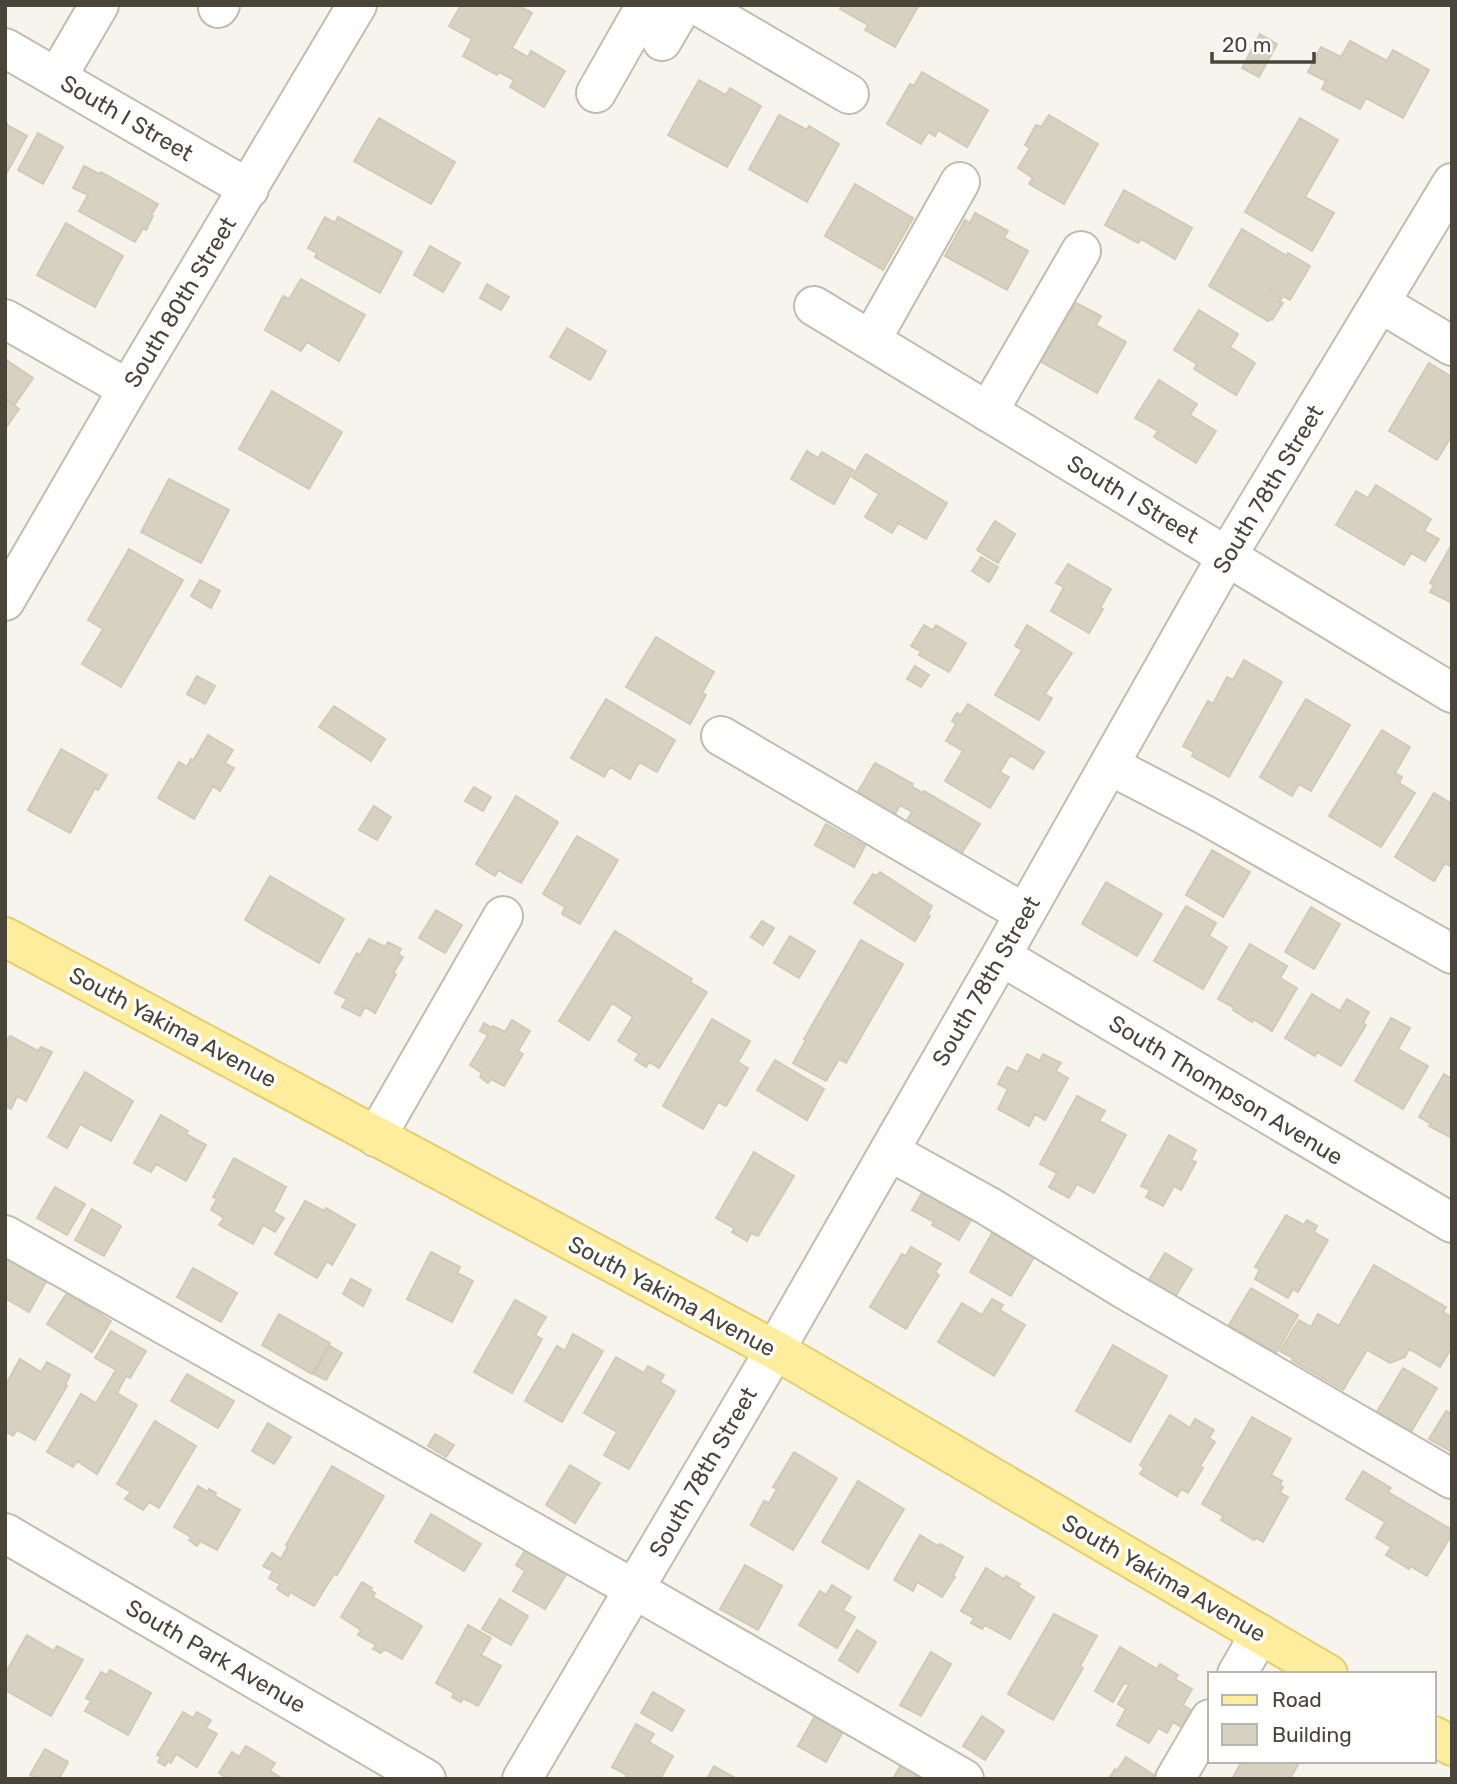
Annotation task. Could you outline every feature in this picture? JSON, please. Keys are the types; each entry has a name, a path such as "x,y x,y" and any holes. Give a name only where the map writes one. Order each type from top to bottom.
{"main road":[{"name":"South Yakima Avenue","path":"5,937 775,1350 1325,1672"},
{"path":"1436,1737 1452,1746"}],"street":[{"path":"57,78 99,5"},
{"name":"South 80th Street","path":"5,601 357,5"},
{"path":"596,93 646,5"},
{"path":"662,41 683,5"},
{"path":"697,5 849,94"},
{"name":"South I Street","path":"5,48 249,189"},
{"path":"871,340 960,182"},
{"name":"South 78th Street","path":"522,1779 775,1350 1227,556 1452,183"},
{"path":"988,411 1081,251"},
{"path":"1380,303 1452,346"},
{"name":"South I Street","path":"814,306 1452,693"},
{"path":"5,319 128,389"},
{"path":"721,736 1024,913"},
{"path":"1109,765 1203,814 1452,954"},
{"path":"376,1136 503,916"},
{"name":"South Thompson Avenue","path":"1001,956 1452,1223"},
{"path":"889,1151 988,1206 1124,1289 1452,1479"},
{"path":"5,1235 634,1589 964,1779"},
{"name":"South Park Avenue","path":"5,1533 426,1779"},
{"path":"1238,1672 1260,1634"},
{"path":"1175,1779 1208,1722"}],"building":[{"path":"461,5 517,5 532,13 512,48 528,57 531,51 565,71 544,107 510,87 514,80 499,72 497,75 463,56 472,39 449,26"},
{"path":"843,5 919,5 895,47 865,30 868,25 840,9"},
{"path":"1260,34 1277,44 1259,77 1242,68"},
{"path":"1350,41 1387,61 1393,50 1429,70 1403,118 1366,98 1360,109 1322,89 1326,81 1308,72 1321,47 1341,57"},
{"path":"922,72 988,110 967,147 938,130 935,136 928,132 921,144 887,124 910,84 914,86"},
{"path":"699,80 726,95 730,88 761,106 727,167 668,135"},
{"path":"779,115 807,130 809,126 839,144 807,202 749,169"},
{"path":"1049,115 1098,144 1064,204 1029,184 1033,178 1018,168 1030,148 1025,145 1036,125 1041,127"},
{"path":"379,118 455,162 431,204 354,161"},
{"path":"1300,118 1338,140 1305,197 1334,213 1312,251 1245,212"},
{"path":"5,122 27,136 5,176"},
{"path":"38,133 63,147 43,184 18,170"},
{"path":"84,166 99,174 101,172 158,204 146,230 143,228 135,242 79,211 88,195 73,188"},
{"path":"855,184 913,218 883,270 825,236"},
{"path":"1124,190 1192,228 1175,259 1141,239 1138,243 1105,225"},
{"path":"975,213 1008,231 1004,238 1028,251 1007,290 945,256 965,220 970,223"},
{"path":"325,217 335,223 338,217 402,252 380,293 315,257 317,253 308,248"},
{"path":"66,223 123,256 95,307 37,275"},
{"path":"1242,229 1287,256 1288,253 1310,266 1290,300 1271,289 1270,291 1282,298 1279,301 1283,303 1272,320 1268,321 1209,286"},
{"path":"430,246 460,263 443,292 414,275"},
{"path":"301,279 365,315 339,361 307,342 301,351 265,330 283,296 289,299"},
{"path":"487,284 509,297 501,310 480,298"},
{"path":"1076,303 1101,316 1096,325 1126,342 1097,393 1040,361"},
{"path":"1199,310 1238,334 1230,347 1255,363 1236,395 1194,369 1197,364 1174,350"},
{"path":"567,328 606,351 590,380 550,357"},
{"path":"5,359 33,378 15,404 5,397"},
{"path":"1429,363 1452,377 1452,435 1437,460 1389,431"},
{"path":"1159,380 1197,404 1190,415 1216,431 1196,463 1154,437 1158,431 1135,418"},
{"path":"272,391 342,432 309,489 239,449"},
{"path":"5,399 19,409 5,429"},
{"path":"807,451 818,458 822,452 853,470 834,504 791,479"},
{"path":"866,454 947,503 926,539 898,523 892,533 865,517 879,494 852,477"},
{"path":"169,479 229,510 201,563 141,532"},
{"path":"1376,485 1431,519 1424,531 1439,539 1425,561 1411,553 1404,565 1336,525 1356,491 1368,498"},
{"path":"995,521 1015,534 998,563 977,550"},
{"path":"1452,544 1452,603 1430,592 1434,585 1430,583"},
{"path":"129,549 183,580 121,687 82,664 103,629 88,620"},
{"path":"981,557 998,567 989,582 972,571"},
{"path":"1068,564 1111,589 1089,633 1051,611 1064,587 1056,583"},
{"path":"200,580 220,591 211,608 191,596"},
{"path":"924,625 933,630 936,625 966,643 949,672 919,655 921,651 911,646"},
{"path":"1027,625 1072,653 1045,694 1052,698 1039,720 995,695 1022,650 1015,646"},
{"path":"656,637 714,672 702,693 706,695 690,724 626,687"},
{"path":"1244,660 1282,682 1229,777 1192,756 1194,752 1183,746 1208,701 1213,704 1227,677 1233,680"},
{"path":"915,666 929,675 921,687 907,679"},
{"path":"197,676 215,686 205,704 187,694"},
{"path":"606,699 675,740 657,772 639,762 630,779 610,767 604,777 571,758"},
{"path":"1306,699 1350,725 1311,791 1299,784 1292,796 1260,777"},
{"path":"968,704 1044,752 1033,769 1010,755 1000,772 1009,777 990,808 945,781 963,751 946,741 956,724 952,721 957,713 961,715"},
{"path":"334,706 385,739 371,761 319,727"},
{"path":"1382,730 1410,747 1395,773 1402,777 1399,783 1415,793 1381,847 1329,816"},
{"path":"208,735 233,750 225,763 234,768 220,791 213,786 194,819 158,798 179,762 187,767"},
{"path":"61,749 107,775 98,790 95,788 70,833 28,810"},
{"path":"875,763 980,824 958,859 903,827 912,812 900,805 892,819 855,797"},
{"path":"474,787 491,797 483,811 465,801"},
{"path":"1434,793 1452,804 1452,867 1445,863 1434,881 1395,857"},
{"path":"516,796 558,822 521,883 498,870 495,876 476,864"},
{"path":"374,806 391,817 377,840 359,830"},
{"path":"826,824 865,846 854,867 815,845"},
{"path":"577,836 618,860 580,924 562,914 565,907 543,894"},
{"path":"1212,850 1250,872 1223,917 1186,895"},
{"path":"880,872 932,906 927,915 930,916 915,941 854,903 873,874 877,876"},
{"path":"270,876 344,919 319,963 245,920"},
{"path":"1106,882 1162,914 1137,956 1082,924"},
{"path":"1186,906 1216,923 1209,936 1227,947 1203,989 1154,961"},
{"path":"1311,907 1340,924 1314,969 1285,952"},
{"path":"436,910 462,925 445,953 419,938"},
{"path":"762,921 774,928 763,945 751,937"},
{"path":"615,931 692,979 690,982 707,992 659,1068 649,1062 646,1067 635,1060 639,1054 618,1041 633,1017 612,1003 589,1040 559,1021"},
{"path":"790,936 815,951 799,978 774,963"},
{"path":"369,939 385,947 388,942 401,949 398,954 403,957 375,1013 365,1007 360,1016 342,1007 347,999 335,993 357,953 360,955"},
{"path":"861,940 903,964 846,1063 839,1059 826,1081 793,1063"},
{"path":"1250,944 1287,966 1280,978 1297,988 1272,1031 1253,1019 1252,1022 1218,999"},
{"path":"1312,994 1340,1011 1347,999 1369,1012 1363,1023 1366,1025 1341,1066 1317,1052 1315,1056 1285,1038"},
{"path":"1391,1018 1410,1028 1398,1049 1428,1066 1403,1109 1355,1081"},
{"path":"712,1019 750,1041 738,1062 748,1068 726,1106 718,1102 703,1129 663,1106"},
{"path":"512,1020 530,1031 518,1051 523,1054 504,1086 491,1079 488,1083 480,1077 482,1073 470,1065 488,1035 480,1031 484,1023 505,1032"},
{"path":"10,1036 38,1051 41,1047 52,1052 26,1101 17,1096 11,1109 5,1106 5,1045"},
{"path":"1027,1054 1040,1061 1043,1054 1061,1063 1056,1071 1068,1078 1045,1120 1035,1114 1029,1126 998,1109 1008,1089 998,1084 1007,1067 1018,1072"},
{"path":"775,1060 824,1089 807,1120 757,1090"},
{"path":"85,1072 133,1101 111,1141 80,1124 67,1148 48,1137"},
{"path":"1444,1074 1452,1079 1452,1138 1429,1126 1431,1124 1419,1117"},
{"path":"1077,1096 1105,1111 1099,1121 1126,1135 1094,1193 1077,1184 1069,1198 1049,1187 1057,1173 1040,1164"},
{"path":"161,1115 206,1145 186,1181 156,1164 151,1172 134,1163"},
{"path":"1169,1135 1196,1150 1191,1160 1196,1162 1181,1190 1174,1186 1163,1206 1146,1197 1150,1190 1141,1186"},
{"path":"754,1152 794,1176 758,1236 751,1233 747,1241 732,1232 734,1228 716,1218"},
{"path":"234,1158 286,1187 273,1212 284,1218 275,1232 263,1225 253,1244 219,1225 224,1218 211,1210 217,1199 213,1197"},
{"path":"926,1186 974,1215 959,1240 912,1210"},
{"path":"55,1187 85,1204 67,1235 37,1218"},
{"path":"305,1201 324,1211 326,1208 355,1225 332,1265 327,1261 317,1278 275,1254"},
{"path":"92,1209 121,1226 104,1256 75,1240"},
{"path":"1286,1215 1304,1225 1307,1220 1317,1226 1314,1232 1328,1240 1298,1292 1293,1289 1288,1298 1255,1279 1260,1269 1255,1267"},
{"path":"995,1228 1037,1252 1011,1296 970,1272"},
{"path":"911,1247 941,1264 935,1272 939,1275 906,1329 870,1307 902,1254 906,1256"},
{"path":"431,1252 460,1267 457,1273 473,1281 452,1322 407,1299"},
{"path":"1165,1253 1192,1269 1174,1299 1147,1283"},
{"path":"5,1257 47,1280 29,1312 5,1298"},
{"path":"1374,1265 1446,1307 1443,1312 1452,1317 1452,1347 1440,1367 1409,1349 1405,1357 1390,1363 1367,1350 1343,1390 1280,1351 1299,1320 1311,1327 1318,1314 1339,1326"},
{"path":"193,1268 237,1293 221,1322 177,1297"},
{"path":"351,1279 371,1290 363,1306 343,1294"},
{"path":"1251,1288 1298,1315 1276,1353 1229,1325"},
{"path":"67,1293 111,1321 92,1352 47,1324"},
{"path":"992,1299 1003,1305 1000,1310 1025,1325 994,1376 938,1342 962,1303 982,1315"},
{"path":"515,1300 546,1317 535,1335 542,1339 512,1393 474,1372"},
{"path":"279,1314 330,1343 312,1374 262,1345"},
{"path":"111,1331 146,1351 130,1378 126,1376 117,1393 137,1405 97,1474 77,1461 73,1467 47,1452 81,1394 96,1403 116,1370 95,1358"},
{"path":"573,1334 603,1351 562,1422 525,1401 557,1346 565,1351"},
{"path":"1113,1345 1167,1376 1130,1442 1076,1411"},
{"path":"330,1346 342,1353 326,1380 314,1374"},
{"path":"616,1357 644,1373 648,1366 664,1375 660,1382 675,1391 629,1469 604,1455 617,1432 584,1413"},
{"path":"20,1359 41,1372 47,1362 70,1375 65,1385 67,1386 35,1440 17,1430 13,1436 5,1431 5,1386"},
{"path":"1403,1368 1437,1388 1411,1432 1377,1412"},
{"path":"187,1374 234,1401 218,1428 171,1401"},
{"path":"1446,1411 1452,1414 1452,1452 1429,1439"},
{"path":"1170,1415 1190,1428 1195,1419 1214,1430 1209,1438 1215,1442 1200,1466 1203,1468 1188,1493 1181,1489 1177,1496 1140,1474 1144,1468 1140,1465"},
{"path":"1252,1417 1291,1439 1271,1475 1282,1481 1280,1493 1288,1497 1263,1542 1256,1538 1254,1540 1221,1520 1223,1516 1202,1504"},
{"path":"155,1421 196,1446 159,1508 149,1502 143,1510 125,1499 131,1492 117,1484"},
{"path":"268,1423 291,1437 274,1464 252,1451"},
{"path":"435,1434 454,1445 446,1457 428,1446"},
{"path":"794,1452 837,1478 793,1550 751,1525 764,1501 769,1503 777,1489 773,1487"},
{"path":"570,1465 600,1483 575,1523 546,1505"},
{"path":"332,1466 384,1496 337,1575 334,1574 314,1606 290,1592 288,1596 277,1589 280,1584 269,1578 273,1571 263,1566 272,1553 281,1559 288,1546 286,1545"},
{"path":"1363,1471 1391,1488 1388,1492 1452,1530 1427,1576 1386,1555 1391,1547 1376,1538 1385,1522 1346,1499"},
{"path":"858,1481 904,1509 868,1569 822,1542"},
{"path":"198,1486 216,1493 215,1496 240,1510 217,1550 200,1541 197,1546 189,1540 191,1537 174,1527"},
{"path":"431,1514 481,1544 464,1571 415,1542"},
{"path":"920,1535 963,1557 953,1576 955,1577 942,1597 917,1582 913,1591 894,1580"},
{"path":"526,1549 567,1573 545,1609 513,1591 525,1571 516,1565"},
{"path":"745,1565 782,1586 758,1630 720,1609"},
{"path":"986,1568 1004,1579 1006,1576 1020,1584 1018,1587 1034,1597 1010,1639 985,1625 982,1629 971,1623 974,1618 961,1611"},
{"path":"362,1582 372,1588 370,1590 375,1593 373,1597 422,1626 402,1659 384,1649 381,1653 373,1649 376,1645 358,1635 361,1630 341,1617"},
{"path":"832,1585 851,1597 843,1610 855,1617 837,1648 799,1625 820,1591 826,1595"},
{"path":"500,1599 528,1616 511,1645 482,1629"},
{"path":"1054,1614 1097,1636 1080,1666 1083,1668 1053,1720 1008,1694"},
{"path":"468,1625 491,1638 481,1655 501,1666 478,1706 463,1698 461,1702 452,1697 454,1693 436,1683"},
{"path":"857,1630 876,1642 858,1672 839,1660"},
{"path":"27,1635 54,1651 57,1646 83,1660 51,1716 5,1690 5,1674"},
{"path":"1120,1647 1157,1669 1160,1664 1178,1675 1175,1679 1192,1689 1183,1705 1196,1713 1186,1730 1173,1722 1167,1733 1158,1728 1149,1743 1117,1725 1126,1709 1118,1704 1129,1685 1124,1683 1113,1702 1095,1691"},
{"path":"931,1652 951,1664 921,1716 900,1705"},
{"path":"110,1670 151,1693 128,1735 85,1711 91,1701 86,1698 101,1672 107,1675"},
{"path":"653,1692 684,1710 672,1731 641,1713"},
{"path":"183,1712 193,1718 197,1712 211,1720 206,1728 217,1734 197,1767 176,1754 171,1763 168,1761 165,1766 158,1762 161,1757 157,1755"},
{"path":"816,1714 844,1730 826,1762 798,1746"},
{"path":"982,1716 1004,1731 985,1760 963,1746"},
{"path":"636,1724 654,1734 649,1742 673,1756 660,1779 625,1779 627,1775 612,1767"},
{"path":"246,1746 275,1763 270,1771 283,1779 228,1779 219,1773 232,1752 239,1757"},
{"path":"45,1749 68,1762 59,1779 37,1779 30,1775"},
{"path":"1126,1757 1160,1779 1109,1779"},
{"path":"903,1761 935,1779 893,1779"},
{"path":"1241,1763 1299,1763 1290,1779 1232,1779"},
{"path":"714,1766 737,1779 707,1779"}]}
